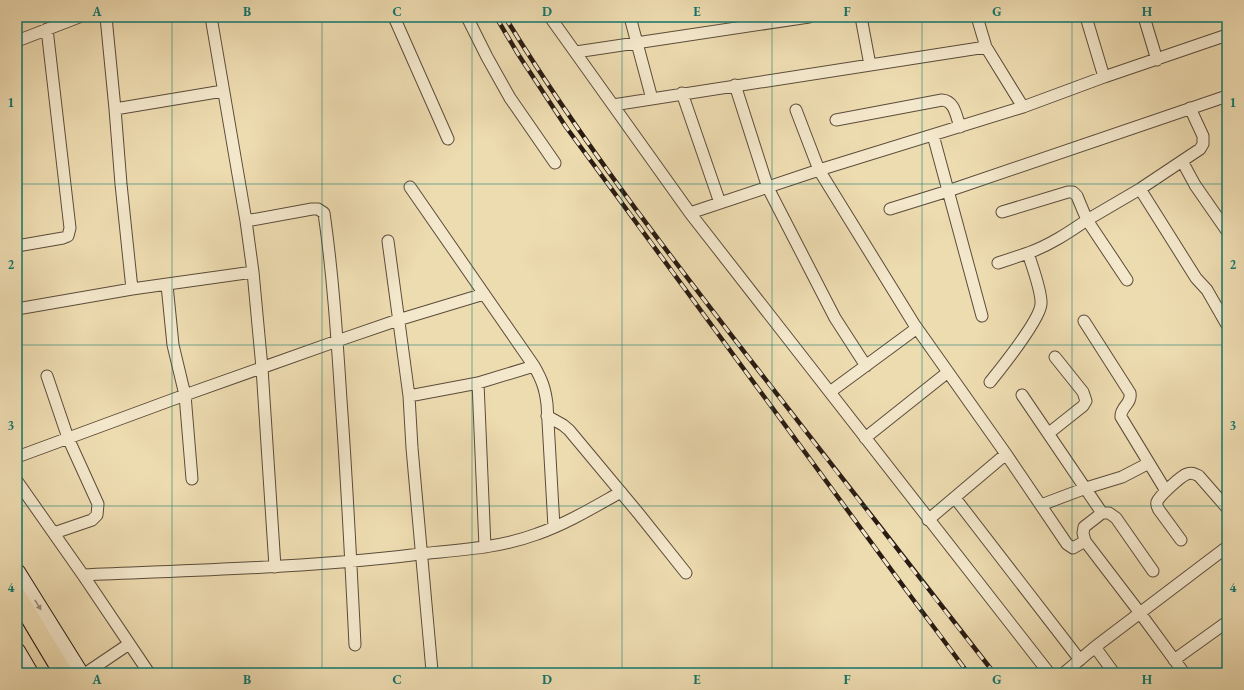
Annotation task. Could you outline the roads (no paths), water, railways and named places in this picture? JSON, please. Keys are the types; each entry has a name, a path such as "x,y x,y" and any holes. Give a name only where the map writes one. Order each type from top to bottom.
{"main road":[{"path":"17,596 63,673"},
{"path":"17,616 51,673"}],"street":[{"path":"17,41 79,17"},
{"path":"106,17 132,289"},
{"path":"211,17 246,221 252,272 262,368 275,567"},
{"path":"394,17 448,140"},
{"path":"467,17 510,98 555,163"},
{"path":"550,17 690,212 928,520 1049,673"},
{"path":"630,17 638,42 652,99"},
{"path":"576,52 803,17"},
{"path":"861,17 870,64"},
{"path":"977,17 986,47 1023,107"},
{"path":"1088,17 1104,77"},
{"path":"1144,17 1157,60"},
{"path":"17,246 63,238 68,236 70,228 47,29"},
{"path":"690,212 768,188 819,170 1023,107 1104,77 1227,37"},
{"path":"613,104 986,47"},
{"path":"735,85 768,188 835,318 866,366"},
{"path":"115,109 224,91"},
{"path":"682,93 720,203"},
{"path":"890,209 948,191 1227,96"},
{"path":"836,120 942,100 949,101 952,105 960,127"},
{"path":"998,263 1043,248 1140,189 1200,149 1203,144 1203,136 1190,108"},
{"path":"796,110 819,170 917,328 1006,454 1068,546 1076,548 1085,541"},
{"path":"933,135 982,316"},
{"path":"1182,161 1196,186 1227,231"},
{"path":"410,187 534,366 544,384 554,527"},
{"path":"1140,189 1196,278 1207,290 1227,325"},
{"path":"1002,212 1068,192 1073,192 1077,196 1087,220 1127,280"},
{"path":"246,221 312,209 318,209 324,213 338,341 355,645"},
{"path":"388,241 409,396 412,448 432,671"},
{"path":"990,382 1018,346 1040,309 1040,296 1028,254"},
{"path":"17,309 132,289 252,272"},
{"path":"167,285 173,345 185,395 192,479"},
{"path":"17,457 185,395 398,320 484,294"},
{"path":"1084,322 1130,393 1129,402 1121,412 1121,417 1166,491"},
{"path":"830,392 917,328"},
{"path":"1049,433 1083,406 1086,401 1083,392 1054,357"},
{"path":"409,396 478,383 534,366"},
{"path":"865,438 948,372"},
{"path":"47,376 68,438 98,504 97,515 92,520 54,533"},
{"path":"478,383 486,547"},
{"path":"1022,394 1102,513"},
{"path":"547,416 569,430 686,573"},
{"path":"928,520 1006,454"},
{"path":"1041,505 1122,476 1148,463"},
{"path":"1180,540 1157,505 1157,502 1166,491 1184,475 1193,473 1199,476 1227,508"},
{"path":"17,481 84,575 149,673"},
{"path":"84,575 275,567 351,562 486,547 526,538 554,527 621,492"},
{"path":"955,498 1080,660"},
{"path":"1153,570 1116,518 1109,513 1102,513 1084,527 1083,533 1085,541 1184,673"},
{"path":"1064,673 1227,547"},
{"path":"17,572 80,673"},
{"path":"1174,660 1227,622"},
{"path":"86,673 130,644"},
{"path":"1096,647 1114,673"},
{"path":"17,651 30,673"}],"railway":[{"path":"496,17 518,54 566,127 968,673"},
{"path":"505,17 564,108 627,197 847,485 994,673"}]}
